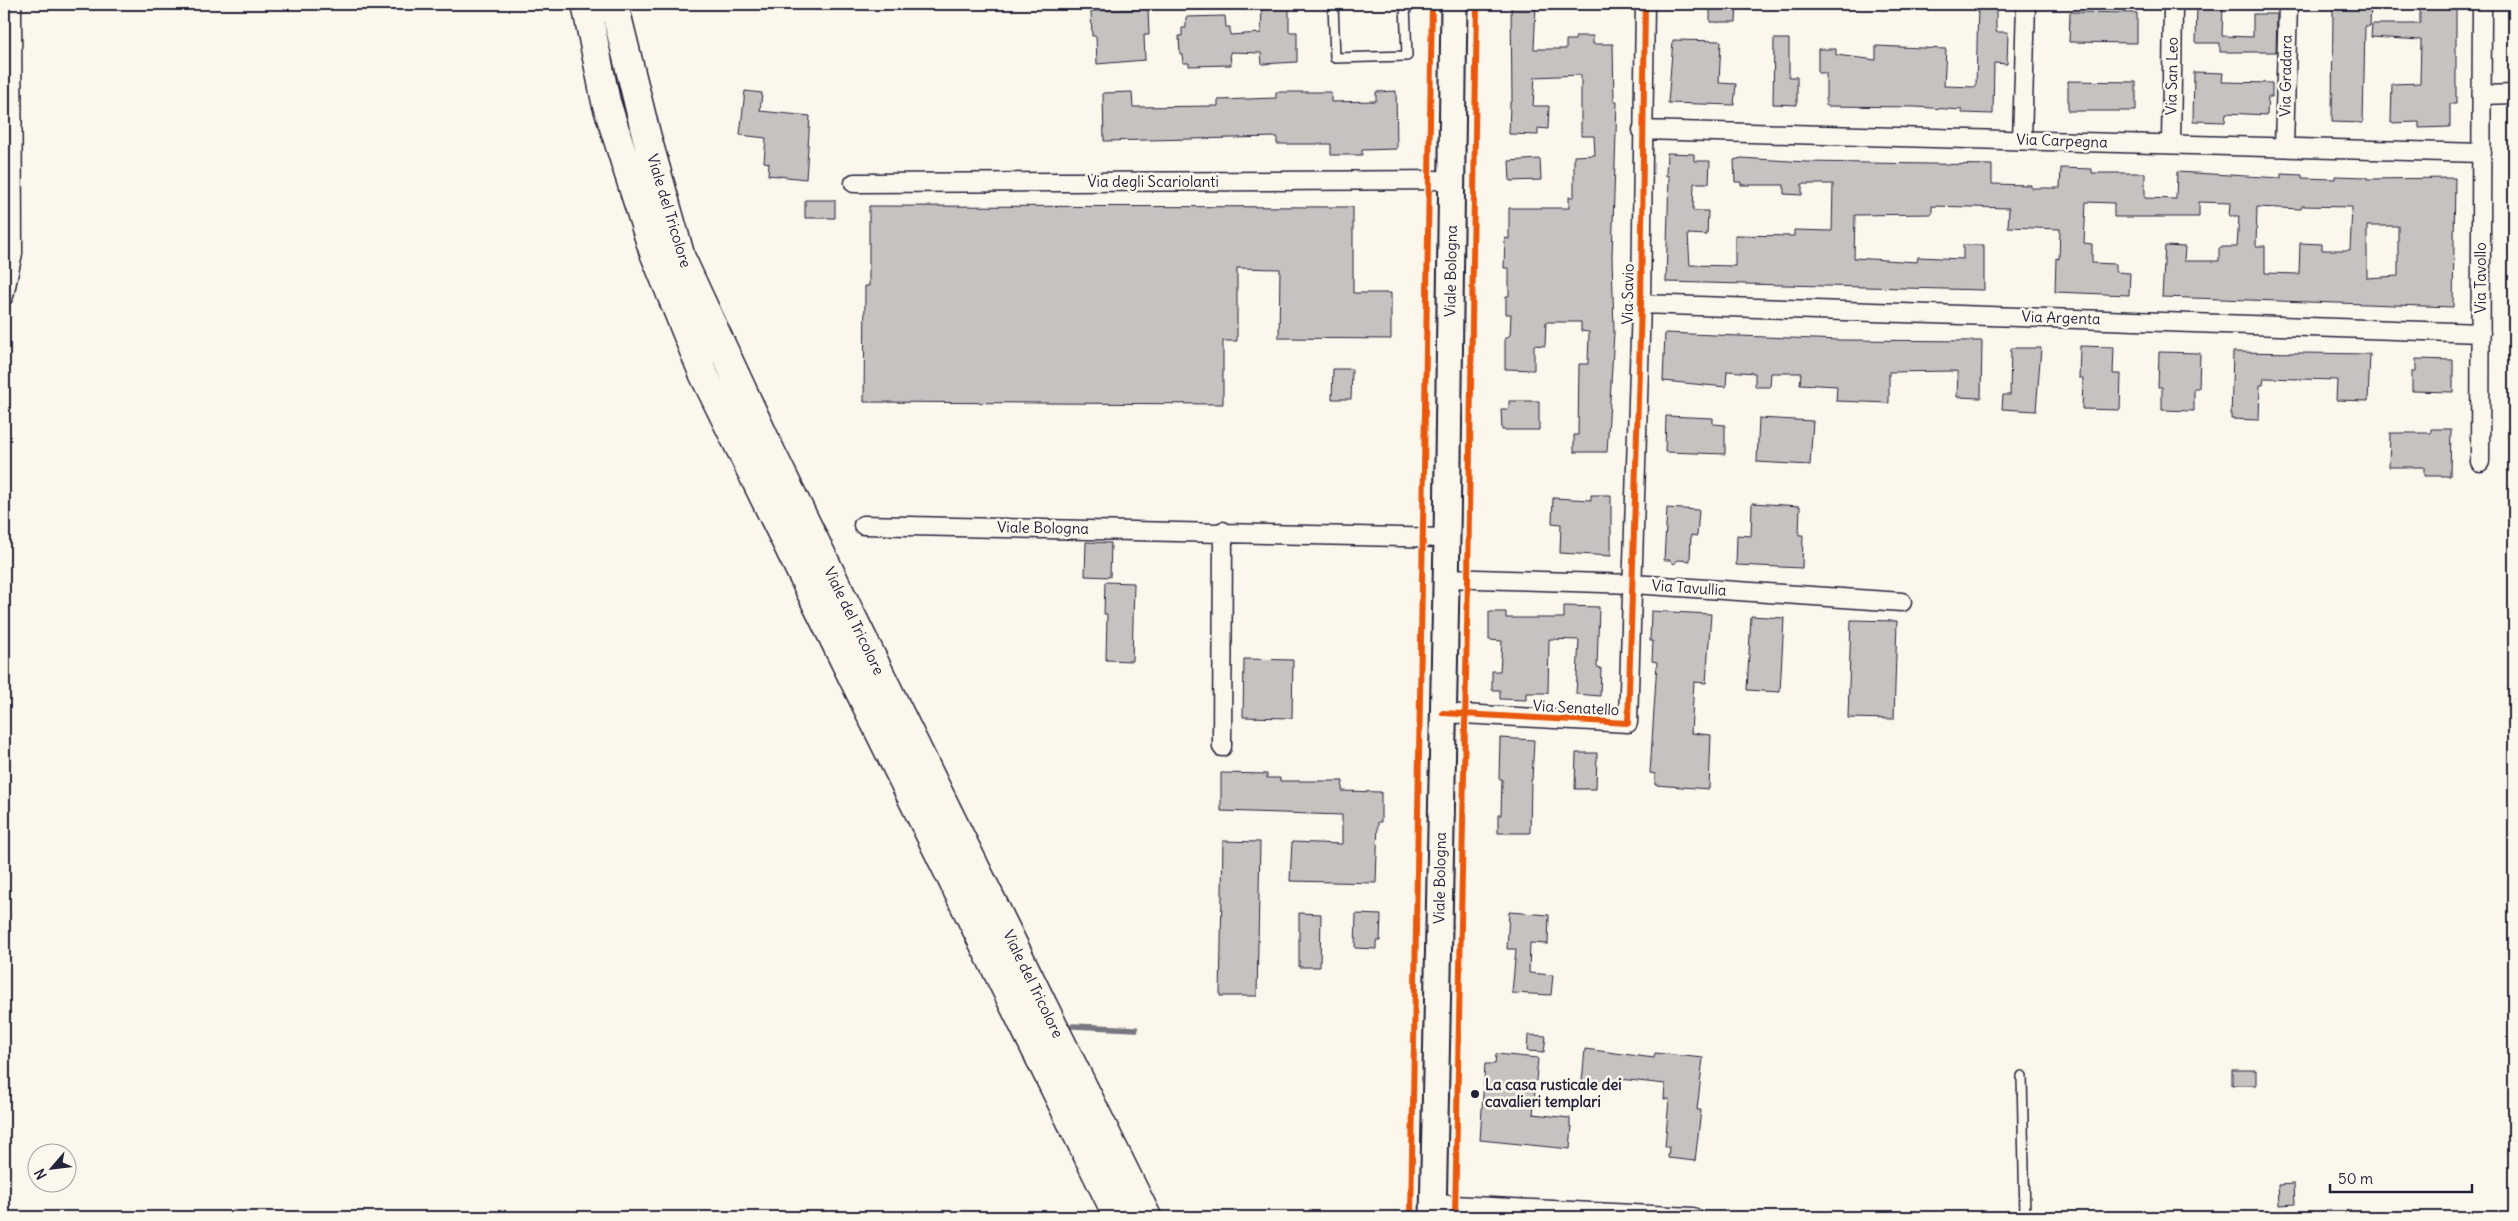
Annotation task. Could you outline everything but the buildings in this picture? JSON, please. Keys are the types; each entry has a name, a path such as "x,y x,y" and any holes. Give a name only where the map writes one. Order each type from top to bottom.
{"highway":[{"name":"Viale del Tricolore","path":"586,4 606,102 644,222 653,250 703,373 1118,1217"},
{"name":"Viale del Tricolore","path":"614,4 646,134 682,258 771,452 1147,1217"}],"main road":[{"name":"Viale Bologna","path":"1433,1211 1447,538 1454,4"}],"street":[{"path":"4,296 13,254 12,4"},
{"name":"Via Savio","path":"1634,584 1641,304 1645,4"},
{"path":"2022,140 2026,4"},
{"name":"Via Gradara","path":"2284,147 2288,4"},
{"name":"Via Tavollo","path":"2480,462 2482,4"},
{"name":"Via San Leo","path":"2171,144 2173,8"},
{"path":"2482,95 2514,94"},
{"name":"Via Carpegna","path":"1642,130 2482,153"},
{"name":"Via degli Scariolanti","path":"854,183 1453,180"},
{"name":"Via Argenta","path":"1641,304 2481,333"},
{"name":"Viale Bologna","path":"863,524 1223,531 1447,538"},
{"path":"1222,747 1223,531"},
{"name":"Via Tavullia","path":"1446,578 1634,584 1902,602"},
{"name":"Via Senatello","path":"1443,713 1628,723 1634,584"},
{"path":"1433,1211 1693,1217"}],"lane":[{"path":"1345,4 1333,4 1335,58 1407,56 1405,4"},
{"path":"2022,1076 2025,1217"}],"waterway":[{"path":"1073,1026 1136,1029"}],"cycle path":[{"path":"1411,1217 1432,4"},
{"path":"1455,1217 1477,4"},
{"path":"1443,713 1628,723 1641,304 1645,4"}],"place":[{"name":"La casa rusticale dei cavalieri templari","path":"1475,1094"}]}
